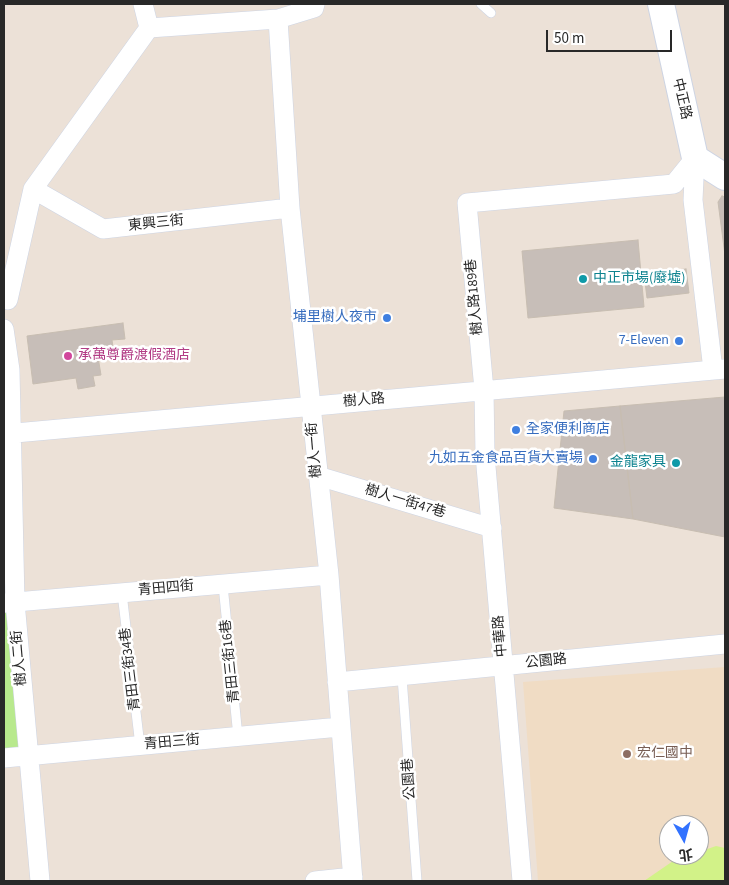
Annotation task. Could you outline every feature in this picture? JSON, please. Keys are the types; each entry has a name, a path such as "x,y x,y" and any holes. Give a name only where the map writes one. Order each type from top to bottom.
{"main road":[{"name":"中正路","path":"661,4 694,158"},
{"path":"694,158 725,177"}],"street":[{"path":"4,323 6,299 32,189 148,28 143,4"},
{"path":"148,28 278,19 314,8 315,4"},
{"name":"樹人一街","path":"278,19 290,208 329,575 353,879"},
{"path":"694,158 693,200 719,370"},
{"name":"樹人路189巷","path":"484,390 467,203 674,184 694,158"},
{"name":"東興三街","path":"32,189 103,229 290,208"},
{"name":"樹人二街","path":"4,329 10,370 7,434 9,602 29,756 40,881"},
{"name":"樹人路","path":"7,434 719,370"},
{"name":"中華路","path":"484,390 485,455 522,881"},
{"name":"樹人一街47巷","path":"318,476 492,528"},
{"name":"青田四街","path":"9,602 329,575"},
{"name":"公園路","path":"337,682 725,644"},
{"name":"青田三街","path":"4,758 340,727"},
{"path":"315,881 353,879"}],"lane":[{"path":"481,4 491,13"},
{"name":"青田三街16巷","path":"223,585 238,737"},
{"name":"青田三街34巷","path":"122,593 140,746"},
{"name":"公園巷","path":"402,676 417,881"}],"shaded area":[{"name":"宏仁國中","path":"725,667 725,881 538,881 523,682"}],"green space":[{"path":"4,613 11,613 22,748 4,750"},
{"path":"716,846 725,848 725,881 644,881 667,865 709,865 709,848"}],"building":[{"path":"722,196 725,197 725,255 718,202"},
{"name":"中正市場(廢墟)","path":"638,240 644,307 528,318 522,251"},
{"name":"中正市場(廢墟)","path":"686,269 689,293 647,298 644,274"},
{"name":"承萬尊爵渡假酒店","path":"123,323 125,339 112,340 114,355 98,357 101,375 93,376 95,386 78,389 76,378 33,384 27,336"},
{"name":"金龍家具","path":"725,397 725,537 633,519 620,406"},
{"name":"九如五金食品百貨大賣場","path":"620,406 633,519 554,508 564,411"}],"place":[{"name":"中正市場(廢墟)","path":"583,279"},
{"name":"埔里樹人夜市","path":"387,318"},
{"name":"7-Eleven","path":"679,341"},
{"name":"承萬尊爵渡假酒店","path":"68,356"},
{"name":"全家便利商店","path":"516,430"},
{"name":"九如五金食品百貨大賣場","path":"593,459"},
{"name":"金龍家具","path":"676,463"},
{"name":"宏仁國中","path":"627,754"}]}
